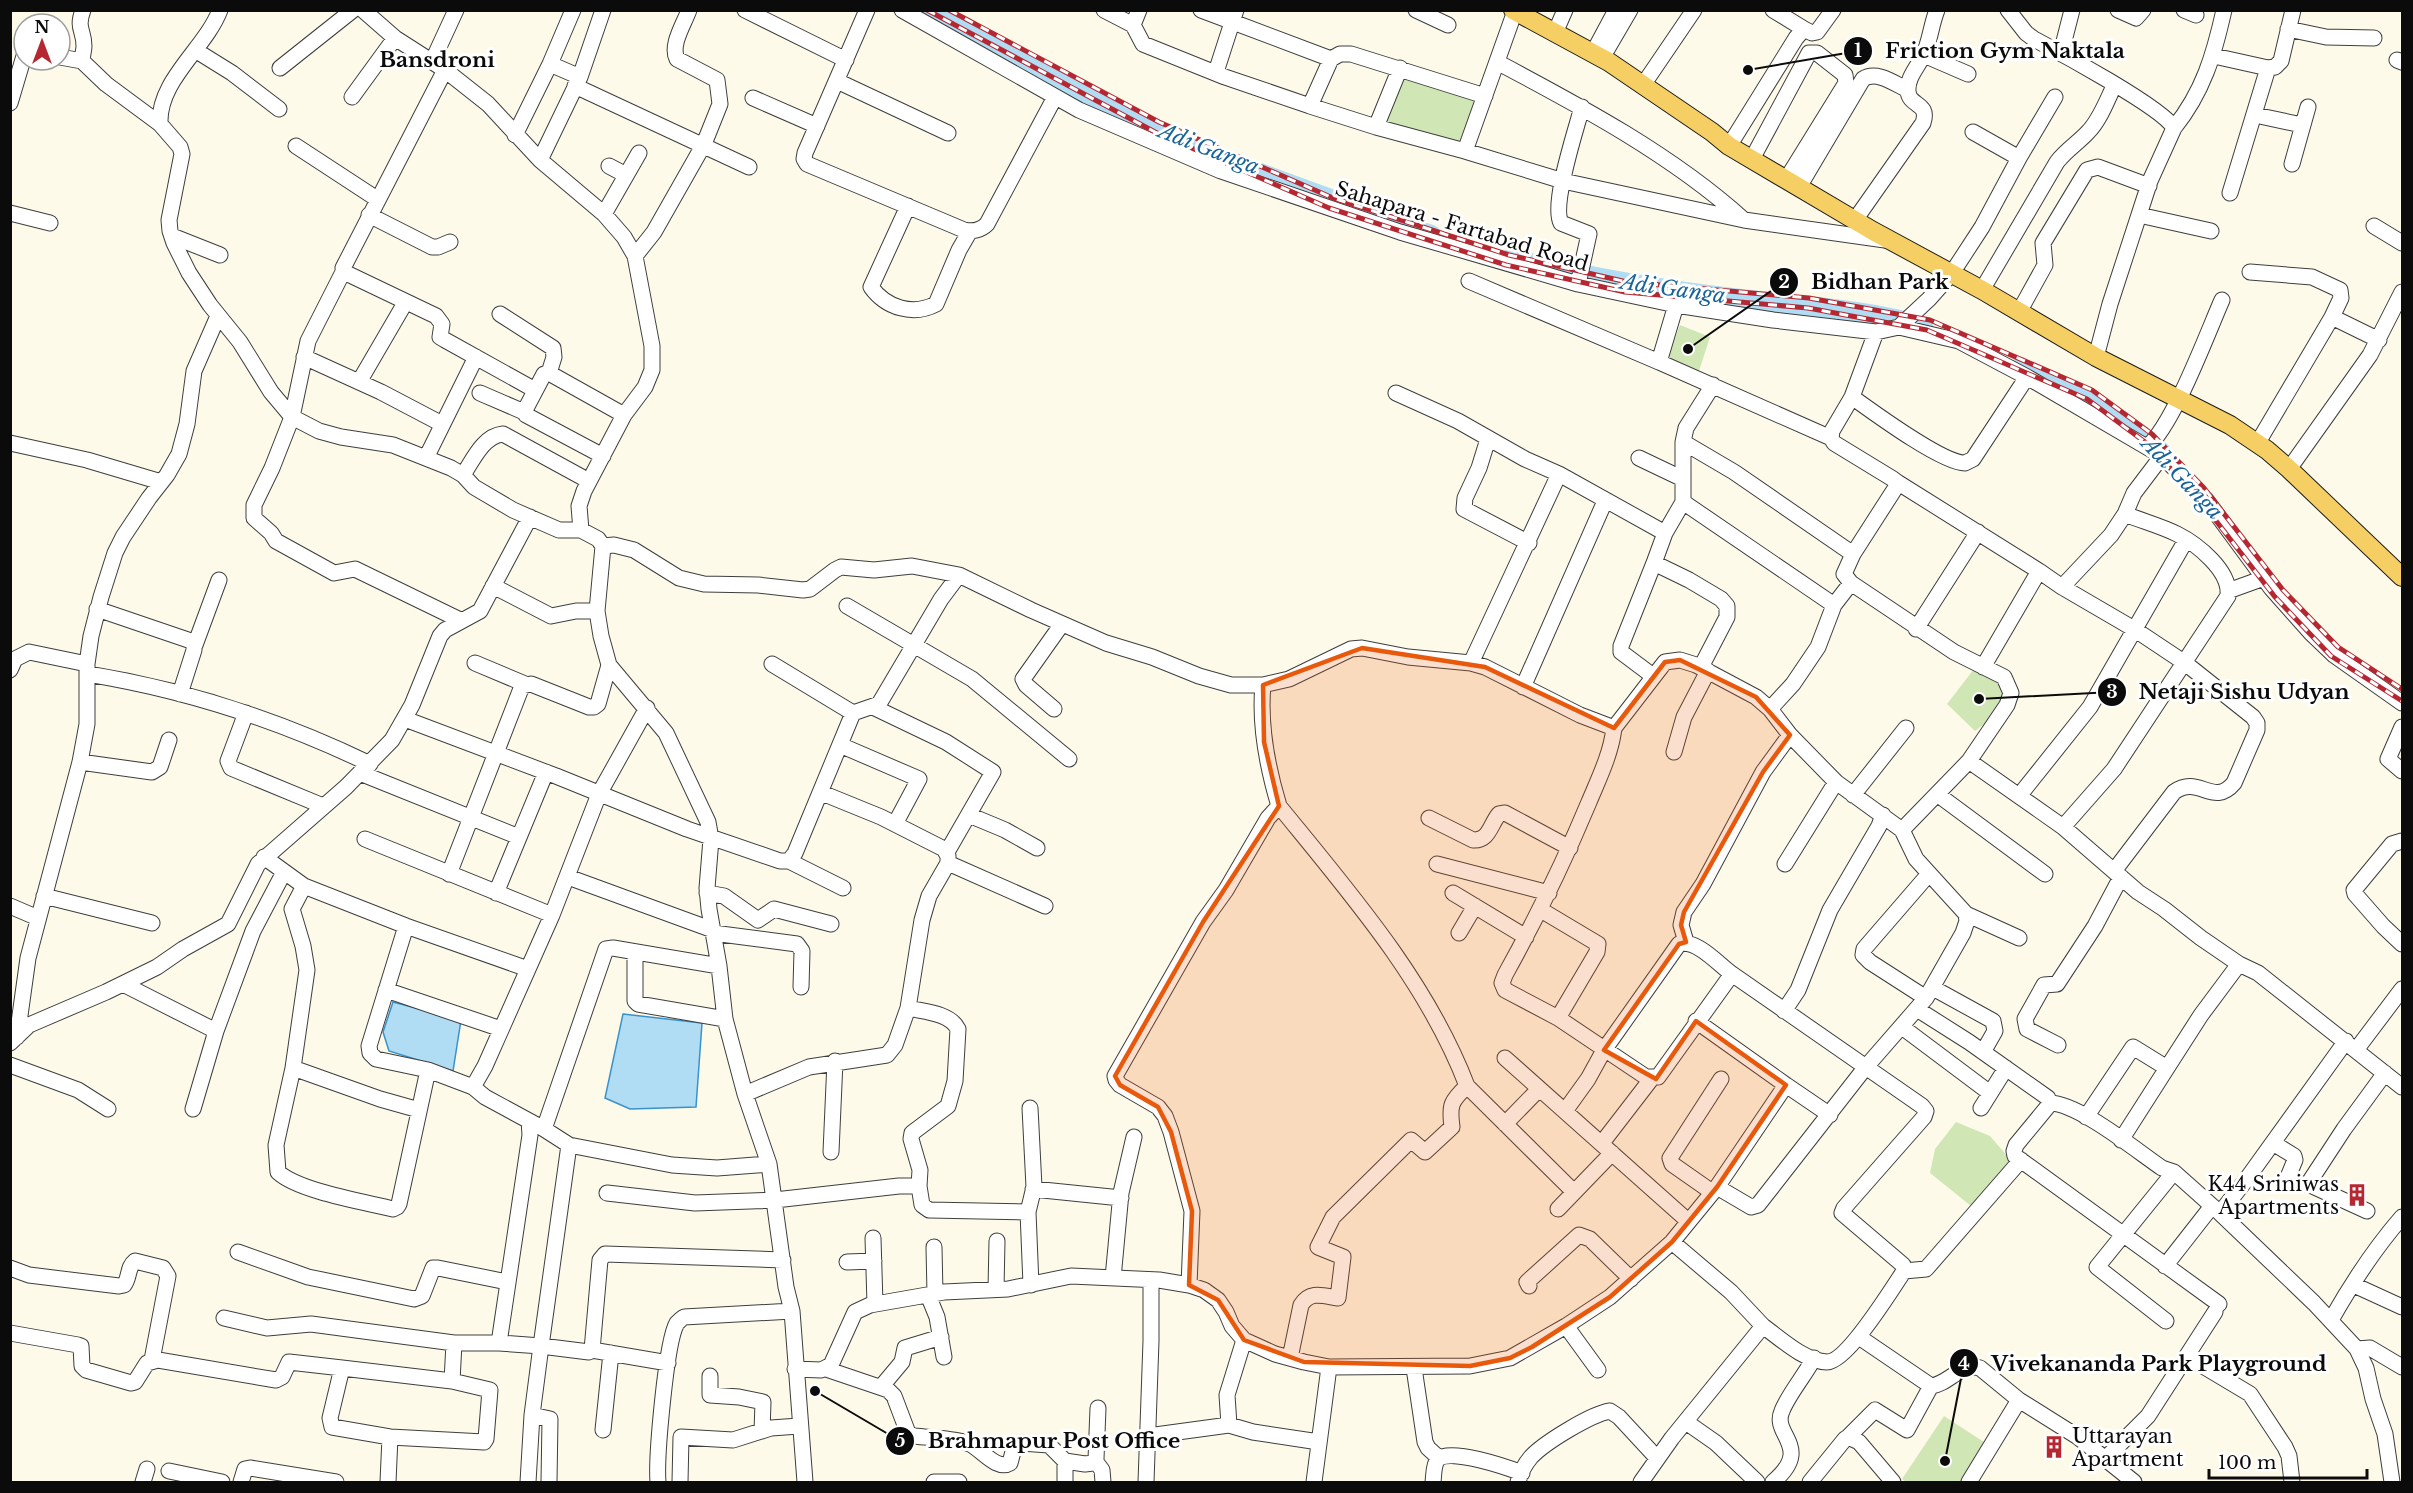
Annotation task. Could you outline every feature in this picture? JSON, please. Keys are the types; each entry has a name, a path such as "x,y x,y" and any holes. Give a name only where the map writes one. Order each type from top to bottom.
{"main road":[{"path":"1514,11 1598,56 1712,132 1729,146 1891,241 1952,273 2096,357 2230,425 2289,469 2403,577"}],"street":[{"path":"82,61 84,42 79,29 79,21 83,10"},
{"path":"160,124 161,110 169,89 220,10"},
{"path":"280,68 353,10"},
{"path":"363,10 395,38 438,66 488,104 540,160 604,214 624,237 635,256 654,358 652,370 645,387 624,415 589,481 579,506 581,530"},
{"path":"456,10 438,66 377,199 345,261 344,270 308,341 292,417 272,468 254,505 254,518 271,533 276,541 334,573 355,569 460,620"},
{"path":"515,135 550,64 573,10"},
{"path":"540,160 578,81 603,10"},
{"path":"635,256 654,232 704,144 721,99 717,80 677,59 675,55 675,45 689,10"},
{"path":"745,10 846,60"},
{"path":"867,10 805,153 804,159 807,164 970,231 980,229 987,224 1055,97"},
{"name":"Sahapara - Fartabad Road","path":"902,10 1055,97 1097,118 1221,171 1400,232 1579,277 1676,305 1876,332 1903,324 1959,341 2027,377 2162,456 2207,501 2264,578 2311,633 2334,655 2403,703"},
{"path":"1104,10 1133,25 1143,44 1310,106 1376,127 1563,181 1744,220 1891,241"},
{"path":"1133,25 1139,10"},
{"path":"1202,10 1234,17 1331,59"},
{"path":"1416,10 1448,25"},
{"path":"1555,33 1565,10"},
{"path":"1598,56 1616,10"},
{"path":"1598,56 1630,10"},
{"path":"1643,85 1694,10"},
{"path":"1773,10 1812,33 1817,32 1833,10"},
{"path":"1855,220 1923,123 1924,110 1909,98 1908,90 1910,79 1924,55 1937,10"},
{"path":"2008,10 2034,39 2061,53 2169,120 2174,128"},
{"path":"2061,53 2072,10"},
{"path":"2118,10 2136,18 2143,10"},
{"path":"2096,357 2110,303 2149,186 2174,128 2190,106 2214,56 2224,10"},
{"path":"2214,56 2268,68 2275,67 2281,61 2293,10"},
{"path":"1465,151 1514,11"},
{"path":"1216,72 1234,17"},
{"path":"1729,146 1803,29"},
{"path":"2288,29 2326,37 2374,38"},
{"path":"352,97 395,38"},
{"path":"195,50 232,73 279,109"},
{"path":"1789,50 1806,60"},
{"path":"1752,159 1809,53 1817,53 1847,78 1792,183"},
{"path":"1310,106 1331,59 1340,54 1352,54 1485,96"},
{"path":"1924,55 1968,74"},
{"path":"72,59 82,61 106,84 160,124 180,147 182,154 169,220 172,236 189,273 218,316 240,342 271,392 292,417 320,431 393,446 426,458 463,475 474,487 513,510 559,530 581,530 598,539 603,546 597,611 609,665 666,733 708,822 711,839 707,893 725,1019 745,1094 769,1164 792,1311 803,1481"},
{"path":"1497,62 1582,107 1711,190 1744,220"},
{"path":"550,64 578,81 749,167"},
{"path":"1376,127 1400,68"},
{"path":"2230,193 2268,68"},
{"path":"10,103 19,72"},
{"path":"1792,183 1863,79 1869,75 1876,75 1908,90"},
{"path":"837,81 948,133"},
{"path":"1767,86 1786,97"},
{"path":"1982,291 2057,162 2068,148 2088,132 2095,123 2114,86"},
{"path":"1903,324 1952,273 1982,227 2055,97"},
{"path":"753,98 817,126"},
{"path":"1579,277 1589,234 1561,223 1558,217 1563,181 1582,107"},
{"path":"2292,164 2308,107"},
{"path":"2255,115 2302,125"},
{"path":"1973,132 2019,158"},
{"path":"296,146 377,199"},
{"path":"604,214 639,153"},
{"path":"609,166 626,175"},
{"path":"2019,312 2045,265 2043,243 2087,170 2098,167 2149,186"},
{"path":"908,206 871,287 876,294 908,311 927,309 936,304 959,249 970,231"},
{"path":"10,213 50,223"},
{"path":"369,215 432,247 450,242"},
{"path":"2139,215 2211,231"},
{"path":"2374,226 2403,243"},
{"path":"172,236 219,255"},
{"path":"344,270 405,303 436,316 441,324 440,337 535,390"},
{"path":"2250,272 2312,277 2340,290 2342,298 2257,444"},
{"path":"1469,281 1831,438 1834,443 2039,570 2062,587 2134,628 2185,663 2253,717 2257,723 2257,730 2229,790 2221,793 2211,792 2192,785 2182,786 2174,792 2118,874 2095,926 2057,984 2044,985 2025,1019 2027,1029 2058,1045"},
{"path":"2289,469 2340,400 2379,340 2403,292"},
{"path":"2147,447 2155,441 2178,398 2222,300"},
{"path":"359,382 405,303"},
{"path":"1659,362 1676,305"},
{"path":"500,314 553,348 554,357 549,373"},
{"path":"14,1040 16,998 80,762 87,724 91,636 98,609 115,553 179,454 187,424 194,371 218,316"},
{"path":"2332,317 2379,340"},
{"path":"1831,438 1832,431 1852,397 1876,332"},
{"path":"304,357 442,424"},
{"path":"426,458 476,357"},
{"path":"524,412 544,374 549,373 624,415"},
{"path":"1852,397 1897,429 1942,455 1965,463 1973,459 2027,377"},
{"path":"1653,676 1621,652 1621,646 1665,533 1683,502 1683,442 1686,428 1713,385"},
{"path":"480,393 524,412 603,456"},
{"path":"1396,393 1458,421 1665,533"},
{"path":"463,475 487,440 494,435 503,434 589,481"},
{"path":"1488,439 1479,468 1465,498 1464,509 1529,543"},
{"path":"1683,442 1734,471 1853,554"},
{"path":"10,443 87,460 161,482"},
{"path":"2062,587 2111,535 2125,514 2134,492 2162,456"},
{"path":"1639,458 1683,479"},
{"path":"1471,663 1529,543 1559,474"},
{"path":"1897,482 1894,492 1853,554 1844,574 1851,583 1916,629 1954,652 2004,677 2011,693 2007,705 1968,760 1902,830"},
{"path":"1523,687 1605,501"},
{"path":"1683,502 1834,605"},
{"path":"2063,826 2114,769 2228,596 2223,572 2211,559 2178,535 2125,514"},
{"path":"14,1040 29,1025 157,967 183,949 228,924 248,882 264,857 324,806 392,740 412,705 435,644 445,630 480,611 530,517"},
{"path":"1916,629 1978,532"},
{"path":"2019,796 2090,707 2186,540"},
{"path":"603,546 614,545 634,550 679,578 704,584 758,585 802,591 810,589 841,567 874,570 912,566 959,575 1106,643 1152,657 1216,682 1263,685 1305,672 1351,649 1362,648 1408,657 1471,663 1485,667 1580,715 1614,728"},
{"path":"1654,563 1721,599 1726,606 1726,617 1704,658 1704,669 1684,717 1674,752"},
{"path":"1983,667 2039,570"},
{"path":"772,664 853,713 873,707 879,704 941,599 959,575"},
{"path":"2228,591 2264,578"},
{"path":"180,694 219,580"},
{"path":"1770,709 1792,684 1818,647 1834,605 1851,583"},
{"path":"493,586 551,616 576,611 597,611"},
{"path":"847,606 972,680 1069,759"},
{"path":"98,609 194,642 195,645"},
{"path":"1054,709 1023,680 1062,624"},
{"path":"10,670 15,659 29,652 246,713 314,739 365,768 519,837"},
{"path":"1732,974 1696,1021 1658,1077 1652,1078 1646,1077 1558,1018 1504,990 1502,983 1541,910 1570,848 1610,751 1614,728 1653,676 1665,662 1673,659 1704,669 1743,689 1770,709 1790,735 1836,782 1902,830 1916,859 1966,914 2019,938"},
{"path":"475,663 589,707 598,704 609,665"},
{"path":"449,874 494,753 522,686 525,684"},
{"path":"1263,685 1261,712 1264,742 1279,806 1382,939 1435,1015 1453,1050 1467,1086 1574,1192"},
{"path":"745,1094 809,1067 835,1061 887,1055 895,1045 908,1008 922,920 929,896 993,772 946,742 873,707"},
{"path":"473,1087 485,1066 552,915 599,794 646,708"},
{"path":"246,713 228,761 231,768 324,806"},
{"path":"789,861 795,854 805,826 822,792 853,713"},
{"path":"405,719 546,772 711,839 780,861 789,861 843,888"},
{"path":"1853,795 1906,728"},
{"path":"2403,728 2388,759 2403,771"},
{"path":"1686,942 1681,925 1684,912 1703,884 1763,771 1790,735"},
{"path":"80,762 152,772 160,767 169,740"},
{"path":"840,745 919,779 895,824"},
{"path":"1968,760 2063,826 2118,874 2201,938 2239,964 2258,973 2403,1087"},
{"path":"496,893 546,772"},
{"path":"1785,864 1836,782"},
{"path":"822,792 895,824 947,858 1045,906"},
{"path":"1936,794 2045,874"},
{"path":"1189,1285 1192,1211 1171,1132 1165,1116 1158,1107 1120,1085 1115,1076 1203,922 1226,890 1268,818 1279,806"},
{"path":"1429,818 1473,840 1480,840 1485,837 1499,814 1505,813 1570,848"},
{"path":"969,815 1005,830 1037,848"},
{"path":"1784,1011 1798,990 1830,910 1879,826 1883,815"},
{"path":"365,839 552,915"},
{"path":"2403,841 2392,844 2354,891 2383,926 2403,944"},
{"path":"264,857 304,886 405,926 528,969"},
{"path":"1437,864 1549,893"},
{"path":"193,1109 216,1031 253,932 284,872"},
{"path":"1928,874 1864,949 1863,955 1926,999 1983,1052 2048,1098 2049,1103"},
{"path":"568,877 713,931 797,944 802,951 801,987"},
{"path":"304,886 292,909 303,946 307,970 293,1068 276,1145 278,1172 286,1179 339,1196 393,1209 398,1207 428,1070"},
{"path":"707,893 724,896 758,920 774,909 831,924"},
{"path":"1453,893 1526,937"},
{"path":"44,896 152,923"},
{"path":"10,906 38,918"},
{"path":"1460,933 1475,906"},
{"path":"1541,910 1598,944 1597,952 1558,1018"},
{"path":"1721,1079 1671,1158 1672,1164 1714,1190 1751,1207 1758,1205 1865,1068 1926,999 1963,933 1967,921 1966,914"},
{"path":"405,926 369,1046 370,1053 376,1059 428,1070 473,1087 485,1097 569,1145 672,1165 717,1168 769,1164"},
{"path":"1565,1111 1588,1079 1604,1050 1679,944 1686,942 1694,945 1926,1111 1924,1117 1842,1213 1903,1265 1904,1271 1859,1337 1832,1362 1807,1356 1763,1326 1731,1292 1672,1242"},
{"path":"544,1129 569,1062 606,949 613,948 719,966"},
{"path":"635,953 635,1001 638,1004 725,1019"},
{"path":"2121,1140 2201,1015 2239,964"},
{"path":"123,984 216,1031"},
{"path":"2165,1266 2273,1143 2351,1045 2403,989"},
{"path":"386,990 501,1029"},
{"path":"1926,999 1993,1021 1995,1031 1983,1052"},
{"path":"908,1008 947,1018 955,1022 958,1029 955,1081 948,1106 912,1133 911,1139 920,1170 921,1205 929,1210 1028,1212"},
{"path":"1696,1021 1830,1115"},
{"path":"1902,1027 1989,1092"},
{"path":"2086,1117 2133,1047 2167,1068"},
{"path":"1505,1058 1608,1146 1688,1221"},
{"path":"831,1152 835,1061"},
{"path":"10,1065 78,1090 108,1108"},
{"path":"293,1068 380,1099 419,1110"},
{"path":"1981,1108 2006,1068"},
{"path":"2308,1184 2385,1073"},
{"path":"1558,1209 1574,1192 1608,1146 1652,1078"},
{"path":"826,1369 831,1365 855,1312 875,1304 932,1295 1031,1285 1071,1276 1151,1280 1189,1285 1204,1290 1218,1300 1232,1326 1244,1340 1290,1358 1329,1367 1470,1366 1509,1358 1566,1326 1631,1279 1672,1242 1714,1190 1786,1085"},
{"path":"1290,1358 1304,1300 1315,1294 1338,1298 1343,1257 1318,1247 1333,1216 1411,1140 1425,1152 1452,1126 1450,1111 1454,1098 1467,1086"},
{"path":"1505,1124 1539,1089"},
{"path":"2049,1103 2060,1103 2086,1117 2162,1168 2174,1172 2216,1209 2331,1320 2363,1358 2385,1434 2392,1482"},
{"path":"2049,1103 2016,1145 2014,1151 2016,1156 2165,1266 2217,1308 2188,1357 2148,1416 2106,1458"},
{"path":"1030,1108 1033,1189 1028,1212 1031,1285"},
{"path":"498,1343 530,1135 529,1121"},
{"path":"1113,1278 1121,1198 1134,1137"},
{"path":"2273,1143 2295,1160 2288,1177 2367,1211"},
{"path":"528,1482 532,1415 569,1145"},
{"path":"1904,1271 1926,1269 2021,1160"},
{"path":"2166,1322 2093,1264 2123,1236 2174,1172"},
{"path":"608,1193 694,1203 775,1200 899,1186 919,1186"},
{"path":"1033,1189 1121,1198"},
{"path":"2331,1320 2373,1251 2403,1217"},
{"path":"1528,1286 1527,1282 1579,1236 1590,1239 1631,1279"},
{"path":"873,1238 875,1304"},
{"path":"996,1289 997,1241"},
{"path":"934,1247 932,1295 944,1357"},
{"path":"238,1252 308,1277 414,1299 422,1296 433,1269 438,1268 507,1282"},
{"path":"592,1350 600,1260 605,1254 783,1260"},
{"path":"10,1268 39,1277 119,1286 127,1282 135,1261 163,1268 168,1276 152,1360"},
{"path":"847,1262 874,1261"},
{"path":"1146,1482 1151,1280"},
{"path":"2354,1285 2403,1307"},
{"path":"657,1482 668,1363 677,1323 684,1317 792,1311"},
{"path":"224,1318 267,1328 311,1324 454,1343 498,1343 589,1352 592,1350 668,1363"},
{"path":"1566,1326 1598,1370"},
{"path":"1641,1482 1657,1458 1763,1326"},
{"path":"10,1333 78,1345 82,1350 83,1369 123,1382 135,1382 142,1368 152,1360 158,1359 276,1380 282,1377 289,1362 342,1368 452,1381 490,1390 486,1439 484,1442 390,1437 332,1426 330,1418 342,1368"},
{"path":"881,1387 902,1362 904,1348 941,1337"},
{"path":"1859,1337 1931,1386"},
{"path":"1229,1425 1227,1395 1244,1340"},
{"path":"452,1381 454,1343"},
{"path":"2357,1349 2370,1348 2403,1366"},
{"path":"603,1430 611,1353"},
{"path":"2188,1357 2250,1394 2285,1447 2289,1456 2292,1482"},
{"path":"1773,1482 1787,1467 1792,1447 1783,1430 1781,1411 1814,1358"},
{"path":"1810,1482 1845,1439 1875,1410 1907,1430 1931,1386 1942,1383 1967,1366 1972,1366 1980,1368 2019,1400 2072,1433 2134,1482"},
{"path":"1314,1482 1329,1367"},
{"path":"1414,1368 1425,1442 1439,1458"},
{"path":"795,1369 826,1369 881,1387 894,1396 906,1428 914,1436 967,1443 996,1463 1004,1465 1010,1463 1014,1448 1021,1443 1049,1445 1065,1461 1084,1464 1096,1462"},
{"path":"710,1376 710,1395 764,1402 762,1431"},
{"path":"1968,1482 2019,1400"},
{"path":"1098,1408 1096,1462 1102,1470 1103,1482"},
{"path":"1433,1482 1435,1465 1439,1458 1448,1455 1498,1464 1520,1478 1529,1459 1540,1449 1585,1420 1610,1411 1619,1417 1657,1458"},
{"path":"532,1415 550,1419 549,1482"},
{"path":"1686,1422 1716,1443 1757,1482"},
{"path":"1148,1436 1229,1425 1253,1432 1320,1442"},
{"path":"680,1482 681,1437 733,1440 762,1431 799,1426"},
{"path":"388,1482 390,1437"},
{"path":"1848,1437 1859,1442 1893,1482"},
{"path":"1065,1461 1065,1482"},
{"path":"1787,1467 1803,1482"},
{"path":"241,1482 245,1469 250,1468 336,1482"},
{"path":"170,1471 222,1482"},
{"path":"934,1482 959,1482"}],"highlighted area":[{"path":"1362,648 1485,667 1614,728 1665,662 1680,660 1756,697 1790,735 1763,772 1684,912 1681,925 1686,942 1679,944 1604,1050 1656,1079 1696,1021 1786,1085 1717,1187 1672,1242 1610,1297 1532,1347 1510,1358 1470,1366 1304,1362 1244,1340 1218,1300 1189,1285 1192,1211 1171,1132 1158,1107 1120,1085 1115,1076 1203,922 1279,806 1264,742 1263,685"}],"green space":[{"path":"1403,71 1482,97 1464,149 1382,125"},
{"path":"1680,325 1710,337 1698,374 1666,361"},
{"path":"1974,669 1993,672 2011,693 1996,715 1975,731 1947,704"},
{"path":"1956,1122 1990,1136 2015,1165 1976,1210 1930,1173 1935,1149"},
{"path":"1944,1416 1987,1444 1962,1482 1906,1482 1902,1479"}],"water":[{"path":"393,1002 461,1020 453,1071 389,1051 383,1032"},
{"path":"623,1014 702,1023 696,1107 630,1109 605,1098"}],"waterway":[{"name":"Adi Ganga","path":"928,10 1071,88 1158,131 1259,173 1431,235"},
{"name":"Adi Ganga","path":"1511,258 1593,277 1732,298 1852,311 1923,326"},
{"name":"Adi Ganga","path":"2021,367 2113,416 2162,453"}],"railway":[{"path":"927,10 1155,132 1329,208 1506,265 1625,292 1808,308 1927,330 2087,399 2145,442 2196,495 2275,597 2331,656 2402,701"},
{"path":"949,10 1159,122 1333,198 1509,255 1627,282 1809,298 1930,320 2092,390 2152,434 2204,488 2283,590 2338,647 2402,689"}],"place":[{"name":"Friction Gym Naktala","path":"1748,70"},
{"name":"Bidhan Park","path":"1688,349"},
{"name":"Netaji Sishu Udyan","path":"1979,699"},
{"name":"K44 Sriniwas Apartments","path":"2357,1195"},
{"name":"Brahmapur Post Office","path":"815,1391"},
{"name":"Uttarayan Apartment","path":"2054,1447"},
{"name":"Vivekananda Park Playground","path":"1945,1461"}],"district":[{"name":"Bansdroni","path":"437,60"}]}
